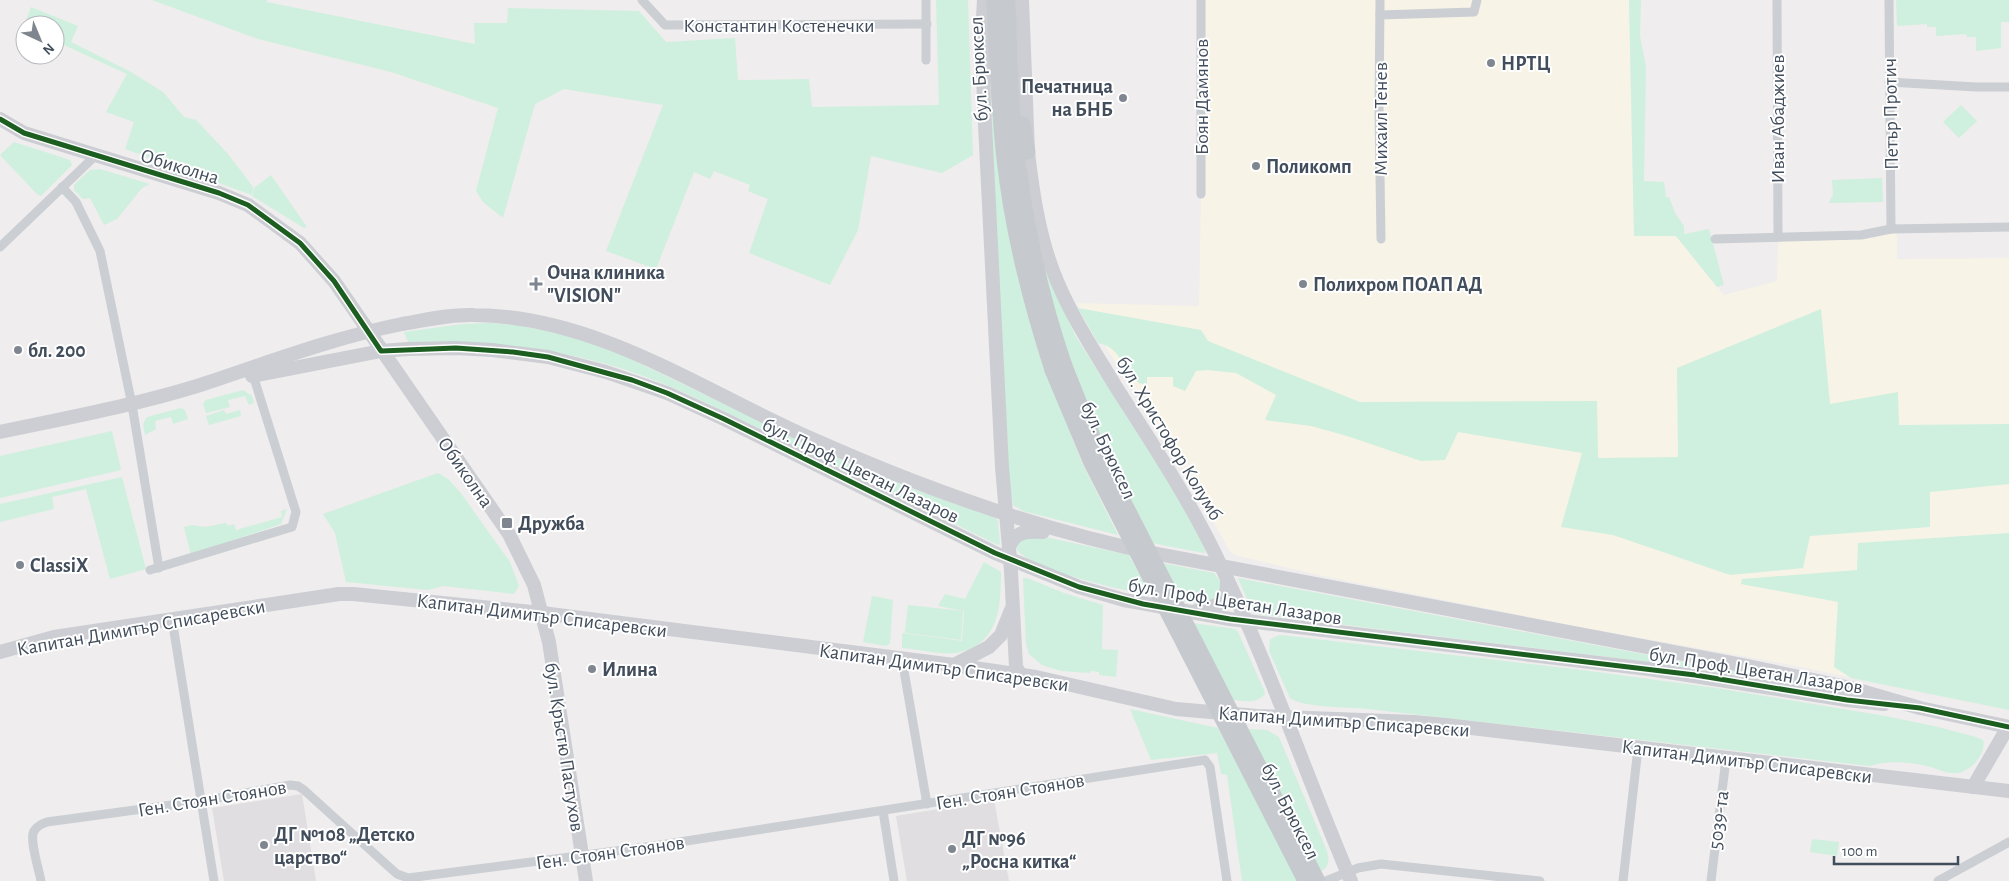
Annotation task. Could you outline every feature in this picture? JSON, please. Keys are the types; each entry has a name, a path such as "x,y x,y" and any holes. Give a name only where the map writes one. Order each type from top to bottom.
{"main road":[{"path":"984,0 982,35 984,104 1002,467 1016,667 1020,674"},
{"name":"бул. Брюксел","path":"994,0 998,97 1008,193 1034,314 1102,459 1318,881"},
{"path":"1008,0 1010,56 1028,152"},
{"name":"бул. Христофор Колумб","path":"1022,0 1028,152 1035,200 1047,250 1067,303 1076,321 1192,509 1221,565 1350,876"},
{"name":"бул. Брюксел","path":"1010,56 1014,123 1025,211 1058,368 1091,462 1305,881"},
{"name":"Обиколна","path":"0,119 24,133 219,193 248,205 300,243 334,281 509,534 534,585 542,613"},
{"name":"бул. Проф. Цветан Лазаров","path":"0,432 132,404 193,387 368,331 431,318 468,315 531,320 573,330 621,347 808,437 899,476 962,500 1069,534 1125,547 1742,665 1850,688 1920,708 2008,727"},
{"name":"бул. Проф. Цветан Лазаров","path":"193,387 381,351 456,348 512,352 548,358 632,380 724,419 1079,587 1143,604 1283,626 1649,668 1847,700 1920,708"},
{"path":"962,500 984,502 994,498 998,490 1002,467"},
{"path":"1009,554 1015,537 1023,532 1069,534"},
{"path":"1188,612 1213,607 1221,602 1226,592 1227,579"},
{"name":"Капитан Димитър Списаревски","path":"0,652 54,637 172,619 339,594 370,596 542,613 1020,674 1176,708 1285,718 1422,723 2009,791"},
{"path":"954,665 990,647 1001,635 1013,606"},
{"name":"бул. Кръстю Пастухов","path":"542,613 550,649 586,881"},
{"path":"1259,654 1258,647 1262,637 1283,626"},
{"path":"1973,787 2008,727"}],"street":[{"name":"Константин Костенечки","path":"642,0 664,25 926,24"},
{"path":"926,0 926,60"},
{"name":"Боян Дамянов","path":"1201,0 1201,194"},
{"name":"Михаил Тенев","path":"1380,0 1381,239"},
{"path":"1380,15 1474,12 1477,0"},
{"name":"Иван Абаджиев","path":"1777,0 1778,238"},
{"name":"Петър Протич","path":"1889,0 1891,229"},
{"path":"1889,82 2009,87"},
{"path":"0,247 95,156"},
{"path":"62,187 76,202 100,251 132,404 154,569 292,527 296,512 253,376"},
{"path":"1715,240 1861,235 1891,229 2009,227"},
{"path":"172,619 214,881"},
{"path":"902,659 926,804"},
{"path":"1623,881 1638,748"},
{"name":"5039-та","path":"1711,881 1726,758"},
{"name":"Ген. Стоян Стоянов","path":"41,881 32,840 33,832 38,825 47,822 201,801 290,785 298,786 397,874 408,878 583,856 1205,760 1210,767 1227,881"},
{"path":"883,811 894,881"},
{"path":"1938,881 2009,842"},
{"path":"1326,881 1350,876 1368,865 1380,864 1540,881"}],"shaded area":[{"path":"1201,0 1629,0 1634,236 1676,236 1724,295 1777,281 1778,237 1891,229 1897,235 1897,259 2009,258 2009,710 1781,663 1580,627 1318,575 1235,555 1230,551 1163,435 1077,303 1199,306"},
{"name":"ДГ №108 „Детско царство“","path":"302,794 316,881 224,881 212,808"},
{"name":"ДГ №96 „Росна китка“","path":"994,800 1009,881 907,881 896,816"}],"green space":[{"path":"152,0 267,0 267,2 475,44 474,23 507,23 508,8 639,11 666,42 735,38 738,80 809,79 812,107 939,105 936,0 968,0 973,155 942,173 871,156 858,230 830,285 749,253 768,199 748,191 750,185 714,171 710,179 694,172 656,269 606,251 663,105 564,89 535,104 503,218 483,202 476,191 498,108 391,72 258,39"},
{"path":"1629,0 1641,0 1640,36 1646,67 1644,181 1664,182 1666,197 1669,197 1675,213 1684,226 1684,234 1709,229 1724,285 1717,287 1676,236 1634,236"},
{"path":"1896,0 2009,0 2009,22 2001,22 2001,48 1976,51 1976,37 1967,37 1966,34 1936,36 1936,27 1927,27 1927,24 1897,26"},
{"path":"988,4 1046,372 1082,463 1118,535 1023,511 1013,505 1012,497 1010,496 992,141"},
{"path":"31,7 51,15 28,15"},
{"path":"65,21 78,26 71,42 131,72 163,92 184,117 196,120 228,154 253,187 252,195 125,149 134,122 106,112 127,74 65,46"},
{"path":"1961,105 1977,121 1959,138 1943,122"},
{"path":"14,142 70,160 72,165 41,196 0,155"},
{"path":"100,169 150,184 142,188 117,219 104,225 90,198 83,199 74,190 74,185 90,170"},
{"path":"271,175 307,227 304,228 252,196 254,188"},
{"path":"1882,178 1883,202 1829,203 1833,194 1832,180"},
{"path":"1044,257 1060,302 1075,335 1179,499 1205,548 1204,553 1152,543 1106,450 1062,341 1045,276"},
{"path":"1078,308 1201,330 1208,341 1360,402 1597,401 1598,458 1678,457 1677,368 1821,309 1830,404 1898,392 1899,425 2009,424 2009,484 1930,492 1930,527 1810,536 1803,568 1730,575 1613,535 1561,527 1582,453 1458,432 1445,460 1421,461 1311,426 1265,420 1276,395 1236,373 1207,370 1196,371 1185,391 1173,386 1173,377 1147,377 1147,385 1139,383 1112,349 1098,343"},
{"path":"463,324 517,325 567,335 612,350 832,456 913,489 996,518 998,521 1000,544 998,545 697,398 627,370 579,357 531,348 482,343 408,342 404,332"},
{"path":"243,390 252,396 254,403 249,405 245,396 228,400 230,407 206,413 203,404 206,400"},
{"path":"181,408 185,410 188,419 173,424 171,417 155,421 156,429 145,435 143,424 147,417"},
{"path":"224,410 226,414 240,410 241,416 209,425 206,416"},
{"path":"112,431 121,470 0,498 0,456"},
{"path":"438,473 448,479 460,492 510,562 519,586 514,594 443,586 428,590 346,582 335,533 323,514"},
{"path":"122,477 146,569 110,579 86,489 52,497 54,509 0,522 0,504"},
{"path":"287,509 281,524 191,555 184,527 192,525 205,527 226,523 228,526 234,524 236,530 282,517 281,511"},
{"path":"2009,533 2009,710 1851,678 1834,667 1838,602 1741,584 1742,579 1857,570 1858,543"},
{"path":"1036,535 1129,555 1151,596 1057,572 1025,557 1017,549 1018,540"},
{"path":"984,562 1001,572 998,611 989,634 970,649 955,653 936,653 902,648 902,633 962,641 964,611 938,606 945,594 965,599"},
{"path":"1162,563 1214,573 1221,582 1221,597 1204,605 1182,601"},
{"path":"1023,578 1103,605 1102,649 1118,650 1116,677 1099,675 1099,672 1091,671 1090,673 1061,671 1042,665 1029,654 1026,644"},
{"path":"1238,578 1754,675 1755,677 1633,660 1256,614 1253,613"},
{"path":"872,596 893,600 890,643 886,646 863,642"},
{"path":"908,605 963,611 961,640 905,633"},
{"path":"1193,623 1235,629 1238,632 1264,690 1265,694 1262,697 1250,701 1233,700"},
{"path":"1281,635 1582,670 1716,688 1934,726 1976,737 1983,740 1984,745 1980,756 1972,766 1962,772 1954,773 1908,763 1893,762 1870,766 1368,709 1305,704 1290,698 1269,651 1270,640"},
{"path":"1130,709 1218,728 1298,881 1242,881 1227,775 1221,774 1217,753 1151,760"},
{"path":"1247,729 1267,730 1279,737 1327,851 1328,862 1321,871"},
{"path":"1812,839 1839,842 1837,856 1810,852"}],"cycle path":[{"path":"0,119 24,133 219,193 248,205 300,243 334,281 381,351 456,348 513,352 548,357 632,380 667,393 724,419 995,553 1079,587 1143,604 1230,619 1695,675 1847,700 1920,708 2009,727"}],"place":[{"name":"НРТЦ","path":"1491,63"},
{"name":"Печатница на БНБ","path":"1123,98"},
{"name":"Поликомп","path":"1256,166"},
{"name":"Очна клиника \"VISION\"","path":"536,284"},
{"name":"Полихром ПОАП АД","path":"1303,284"},
{"name":"бл. 200","path":"18,350"},
{"name":"Дружба","path":"507,523"},
{"name":"ClassiX","path":"20,565"},
{"name":"Илина","path":"592,669"},
{"name":"ДГ №108 „Детско царство“","path":"264,845"},
{"name":"ДГ №96 „Росна китка“","path":"952,849"}]}
